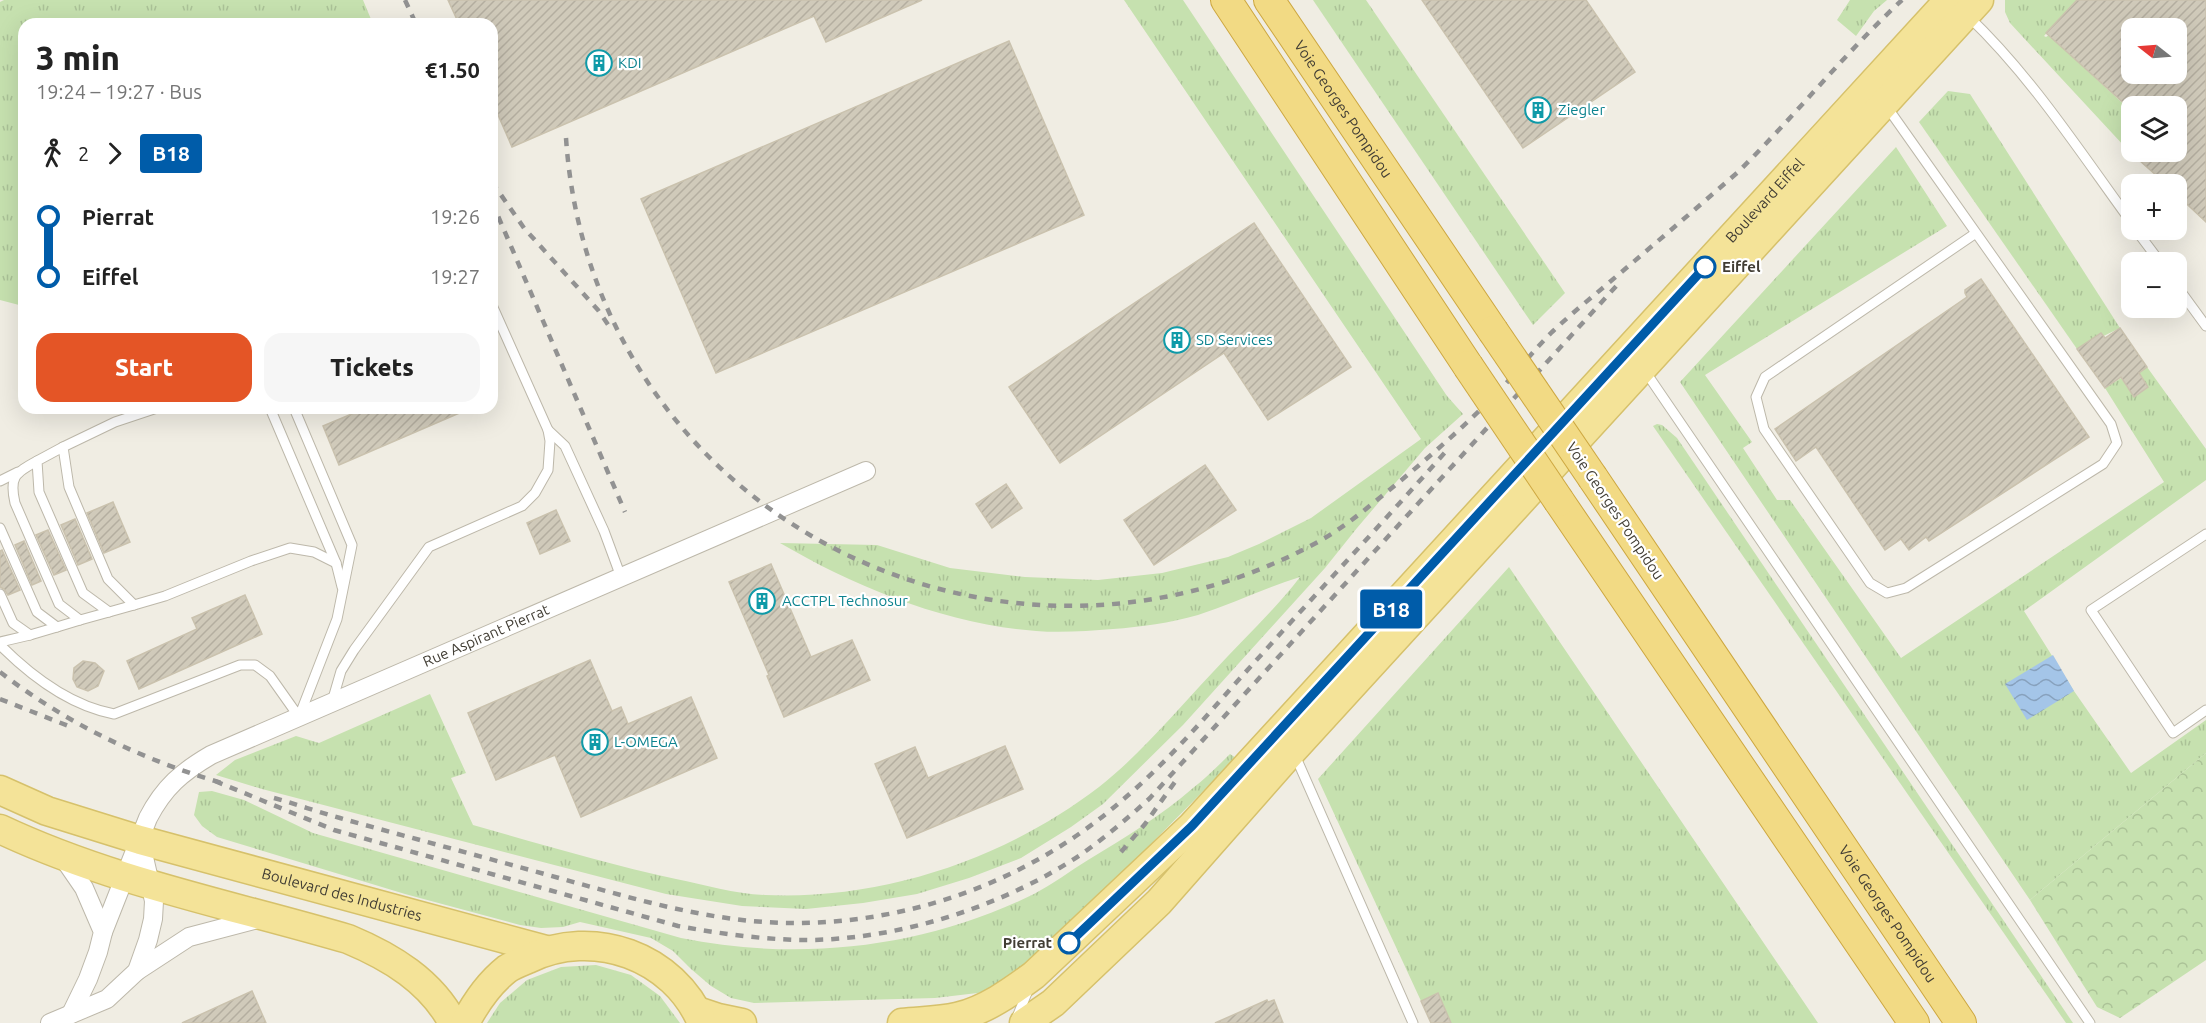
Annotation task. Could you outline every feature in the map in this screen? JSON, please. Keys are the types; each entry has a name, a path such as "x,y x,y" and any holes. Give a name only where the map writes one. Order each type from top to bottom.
{"highway":[{"path":"1226,0 1468,366 1914,1023"},
{"name":"Voie Georges Pompidou","path":"1269,0 1961,1023"}],"main road":[{"name":"Boulevard Eiffel","path":"902,1023 969,1020 986,1006 1012,991 1034,975 1192,826 1635,359 1961,4"},
{"path":"1024,1023 1053,1003 1159,902 1635,359"},
{"name":"Boulevard des Industries","path":"0,790 47,811 140,840 546,950"},
{"path":"0,829 61,855 139,880 348,939 386,957 417,978 448,1013 453,1023"},
{"path":"465,1023 478,997 508,968 546,950 589,944 632,954 669,977 700,1017 742,1023"}],"street":[{"name":"Rue Aspirant Pierrat","path":"140,840 157,800 185,770 211,755 866,471"},
{"path":"73,1019 92,970 103,932 139,880 140,840"},
{"path":"137,971 153,919 154,901 139,880 140,840"},
{"path":"61,855 84,888 103,932"},
{"path":"50,1023 73,1019 107,999 137,971 189,937 270,916"}],"lane":[{"path":"1961,4 2037,92 2121,208"},
{"path":"1876,96 1976,233 2111,424 2117,444 2103,464 1906,588 1887,593 1870,583 1764,429 1756,397 1765,377 1976,233"},
{"path":"2187,300 2206,326"},
{"path":"332,702 341,671 429,547 522,506 535,493 548,470 550,441 548,430 498,318"},
{"path":"1635,359 2090,1023"},
{"path":"0,481 63,447 115,422 139,414"},
{"path":"273,414 336,563 343,590"},
{"path":"297,414 352,545 337,619 299,717"},
{"path":"548,430 565,446 604,531 621,577"},
{"path":"63,447 69,487 108,579 134,605"},
{"path":"37,461 39,492 83,593 109,612"},
{"path":"18,472 11,486 15,503 59,604 80,620"},
{"path":"0,528 37,612 57,627"},
{"path":"2206,534 2091,610 2173,733 2206,710"},
{"path":"0,643 165,596 251,561 290,548 314,552 336,563"},
{"path":"0,594 13,623 30,635"},
{"path":"0,643 40,680 93,710 114,714 240,665 255,666 270,676 299,717"},
{"path":"1293,750 1413,1023"},
{"path":"1015,1023 1034,975"}],"green space":[{"path":"4,0 363,0 370,18 18,18 18,305 0,300 0,2"},
{"path":"1124,0 1183,0 1447,396 1463,414 1425,448 1325,568 1183,725 1103,804 1021,858 969,878 917,894 806,909 742,906 666,894 216,775 235,760 296,736 319,743 430,694 466,773 451,778 473,825 650,873 731,891 765,895 809,895 854,890 898,882 941,870 1024,835 1062,813 1099,787 1158,732 1300,577 1211,611 1177,620 1104,630 1036,631 969,621 903,601 839,574 780,543 877,545 950,568 1025,577 1098,580 1162,573 1228,557 1311,518 1421,439"},
{"path":"1313,0 1366,0 1565,293 1533,325"},
{"path":"1850,0 1887,0 1874,11 1856,36 1837,20"},
{"path":"2005,0 2077,0 2044,36 2049,35 2121,102 2121,143 2010,23 2005,12"},
{"path":"1948,91 1970,94 2120,328 2077,349 1919,122"},
{"path":"1896,147 1947,226 1705,375 1752,442 1743,448 1777,500 1790,500 1901,658 2164,482 2105,388 2121,378 2134,397 2148,387 2139,373 2147,367 2206,449 2206,480 2024,611 2074,691 2131,773 2206,720 2206,753 2030,900 1680,382"},
{"path":"1662,425 1677,438 2073,1023 2066,1023 1653,426"},
{"path":"1509,567 1818,1023 1451,1023 1438,993 1421,1001 1318,779"},
{"path":"2206,753 2206,960 2120,1018 2097,1007 2030,900"},
{"path":"1230,754 1236,758 1137,858 1012,975 986,992 935,998 754,1003 731,998 711,986 673,951 651,938 580,922 563,927 541,928 520,925 405,894 217,837 202,826 194,815 199,792 212,791 244,800 313,833 681,938 771,949 816,949 906,938 949,927 1034,894 1155,817 1203,780"},
{"path":"596,965 631,975 660,996 680,1023 487,1023 500,1003 527,980 561,967"}],"water":[{"path":"2053,655 2074,691 2027,720 2005,684"}],"building":[{"name":"KDI","path":"448,0 922,0 826,42 814,16 512,147 498,115 498,18 456,18"},
{"name":"Ziegler","path":"1422,0 1586,0 1635,72 1523,148"},
{"path":"2077,0 2206,0 2206,222 2187,204 2187,174 2155,174 2141,162 2187,162 2187,96 2121,96 2121,101 2046,33"},
{"path":"1009,41 1084,215 716,373 641,199"},
{"name":"SD Services","path":"1254,223 1351,367 1268,420 1224,353 1060,463 1009,387"},
{"path":"1981,279 2089,437 1929,541 1926,537 1909,550 1901,539 1885,550 1816,447 1796,461 1775,429 1967,297 1965,290"},
{"path":"2120,328 2147,367 2139,373 2148,387 2134,397 2121,377 2105,388 2077,349 2101,333 2105,338"},
{"path":"352,414 457,414 339,465 323,426"},
{"path":"1205,465 1236,510 1154,565 1124,520"},
{"path":"1006,484 1022,508 992,528 976,504"},
{"path":"113,502 130,542 104,553 87,513"},
{"path":"556,510 570,541 540,554 527,523"},
{"path":"75,519 92,559 78,565 61,525"},
{"path":"48,530 66,570 54,575 36,535"},
{"path":"24,541 41,581 32,585 15,545"},
{"path":"2,550 20,590 8,595 0,587 0,551"},
{"path":"771,564 811,657 852,640 870,680 784,717 767,676 769,675 729,582"},
{"path":"245,595 262,634 139,689 127,661 197,629 192,618"},
{"name":"L-OMEGA","path":"590,660 612,711 621,707 628,724 691,697 717,758 581,817 555,755 496,780 468,713"},
{"path":"83,661 95,663 104,671 98,686 88,691 77,687 73,679 74,668"},
{"path":"1005,746 1023,789 907,838 875,764 915,747 928,778"},
{"path":"252,991 266,1023 182,1023"},
{"path":"1438,993 1451,1023 1431,1023 1421,1001"},
{"path":"1267,1000 1268,1002 1274,1000 1283,1023 1215,1023"}],"railway":[{"path":"405,0 413,18"},
{"path":"566,138 592,269 648,383 729,476 829,546 943,590 1066,606 1192,591 1316,543 1349,522 1463,426 1499,391 1552,332 1738,172 1902,0"},
{"path":"498,191 524,228 598,310 609,326"},
{"path":"498,216 625,512"},
{"path":"215,781 334,830 678,926 744,936 809,940 880,933 952,916 987,903 1053,872 1101,840 1150,798 1619,283"},
{"path":"274,798 623,896 720,917 773,923 827,922 880,916 932,904 983,886 1031,863 1077,836 1119,803 1193,731 1448,449"},
{"path":"0,672 51,708 106,738 163,763 222,783"},
{"path":"0,699 71,727"},
{"path":"1121,852 1145,824 1177,779"}],"bus line":[{"name":"B18","path":"1069,943 1192,826 1705,267"}],"place":[{"name":"KDI","path":"599,63"},
{"name":"Ziegler","path":"1538,110"},
{"name":"Eiffel","path":"1705,267"},
{"name":"SD Services","path":"1177,340"},
{"name":"ACCTPL Technosur","path":"762,601"},
{"name":"L-OMEGA","path":"595,742"},
{"name":"Pierrat","path":"1069,943"}]}
